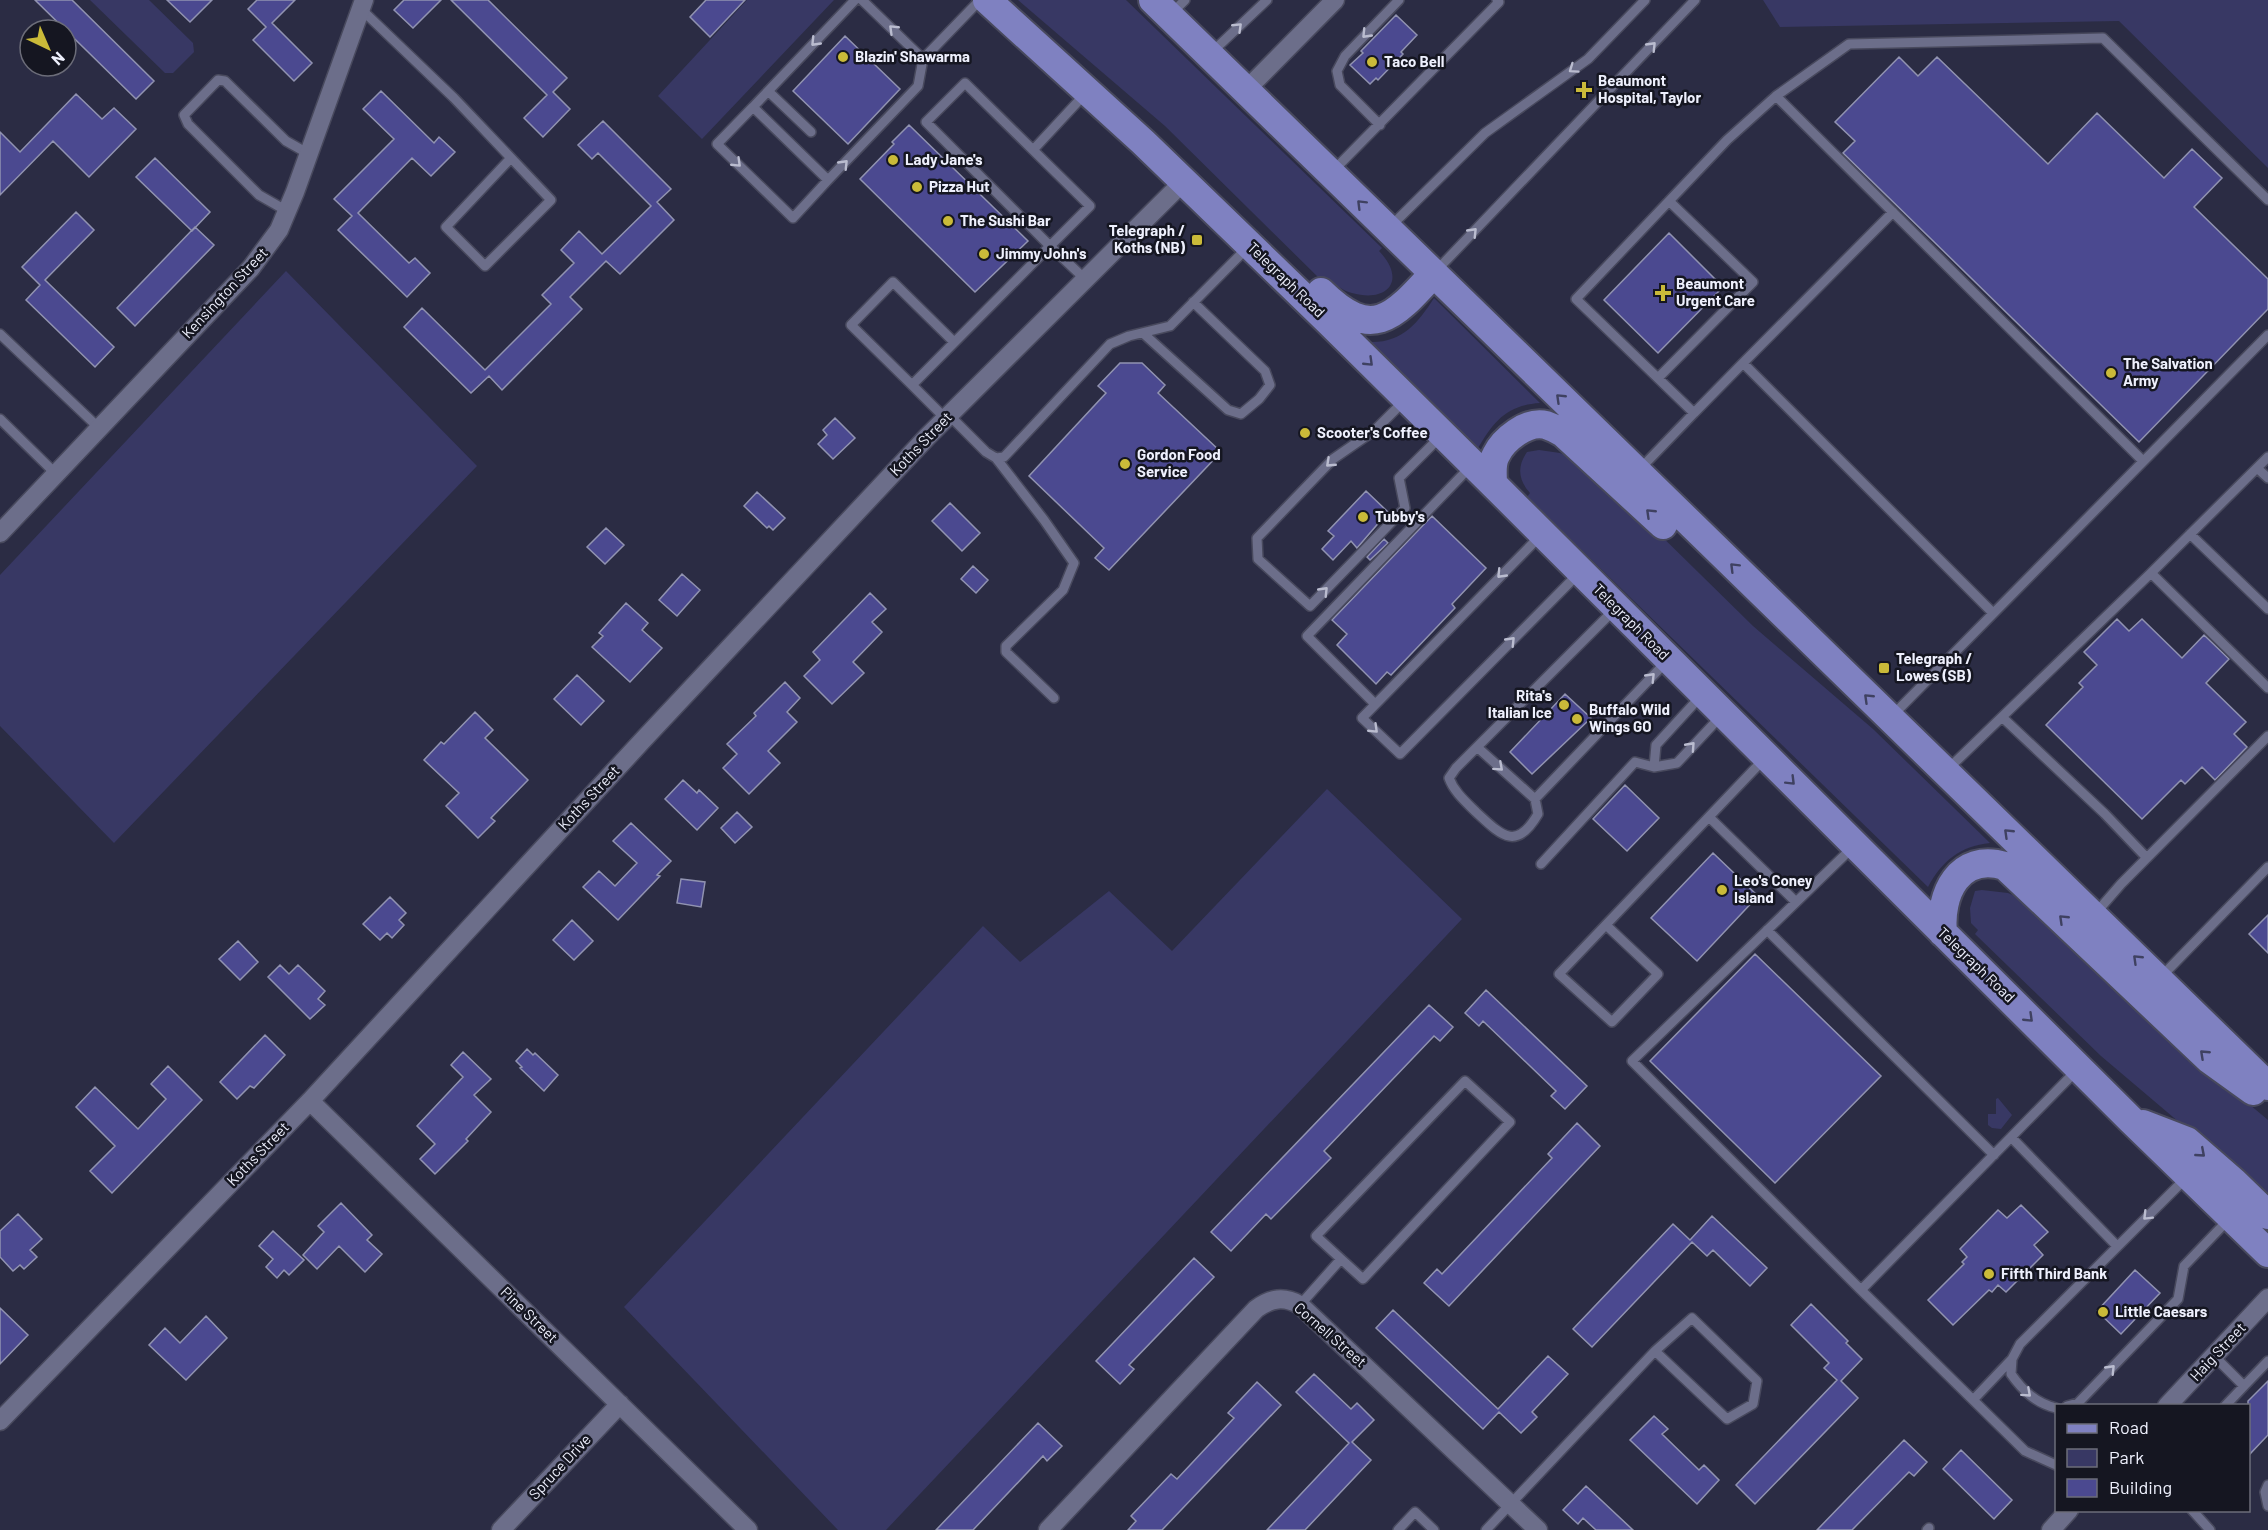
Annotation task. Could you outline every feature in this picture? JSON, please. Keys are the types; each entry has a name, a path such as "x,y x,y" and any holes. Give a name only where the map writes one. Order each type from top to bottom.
{"main road":[{"name":"Telegraph Road","path":"987,0 1184,181 1407,399 1942,933 2268,1253"},
{"path":"1169,5 1209,55 2268,1086"},
{"path":"1047,55 1097,79 1153,127 1338,309 1360,319 1387,317 1400,309 1433,274"},
{"path":"1493,484 1492,465 1496,455 1505,442 1515,434 1544,424 1563,433 1641,504 1749,609 1777,631 1824,655"},
{"path":"1942,933 1943,903 1956,879 1970,867 1979,864 1996,863 2005,866 2210,1060 2268,1101"},
{"path":"2130,1119 2187,1141 2268,1215"}],"street":[{"path":"1246,90 1335,0"},
{"name":"Kensington Street","path":"0,533 251,268 279,230 363,4"},
{"name":"Koths Street","path":"0,1421 310,1101 658,723 947,417 1184,181"},
{"name":"Pine Street","path":"310,1101 748,1530"},
{"name":"Cornell Street","path":"1048,1530 1256,1309 1266,1301 1282,1298 1300,1305 1538,1530"},
{"name":"Haig Street","path":"2170,1404 2268,1298"},
{"name":"Spruce Drive","path":"501,1530 620,1404"},
{"path":"2051,1530 2067,1512"}],"lane":[{"path":"855,0 717,144 793,218 918,86 923,59 980,0"},
{"path":"862,0 923,59"},
{"path":"1209,55 1267,0"},
{"path":"1380,125 1340,85 1337,71 1345,56 1399,0"},
{"path":"1387,230 1485,133 1588,59 1645,0"},
{"path":"1433,274 1695,0"},
{"path":"1330,174 1498,1"},
{"path":"363,4 551,200 485,266 446,227 510,159"},
{"path":"1694,413 1576,299 1727,140 1776,96 1849,44 2103,38 2268,200"},
{"path":"287,212 259,195 188,124 184,115 218,80 225,81 286,141 309,154"},
{"path":"912,385 954,342 1050,246 1090,206 965,83 926,122 1050,246 1084,279"},
{"path":"768,91 810,132"},
{"path":"1033,150 1088,92"},
{"path":"1776,96 2142,461"},
{"path":"753,107 828,180"},
{"path":"1658,378 1753,282 1669,201"},
{"path":"1637,472 1893,212"},
{"path":"996,458 1004,457 1110,344 1129,336 1170,326 1250,246"},
{"path":"954,342 893,282 851,325 912,385 986,452 996,458 1074,563 1063,590 1006,646 1006,652 1054,699"},
{"path":"1144,334 1228,410 1241,414 1259,399 1270,385 1265,371 1193,302"},
{"path":"0,334 99,428"},
{"path":"1890,718 2268,335"},
{"path":"1743,363 1993,613"},
{"path":"1407,399 1375,430 1334,459 1257,538 1258,559 1310,606 1405,508 1399,478 1443,435"},
{"path":"0,419 56,474"},
{"path":"1945,772 2268,458"},
{"path":"1375,704 1307,636 1473,464"},
{"path":"2257,468 2268,478"},
{"path":"1543,533 1362,718 1400,754 1580,571"},
{"path":"2190,534 2268,609"},
{"path":"2151,573 2268,688"},
{"path":"1477,747 1535,799 1538,814 1530,827 1518,836 1508,837 1499,834 1464,800 1452,786 1449,778 1456,768 1477,747 1617,608"},
{"path":"1535,799 1669,659"},
{"path":"1654,767 1656,745 1702,694"},
{"path":"1541,864 1635,762 1654,767 1677,762 1723,714"},
{"path":"2002,717 2105,814 2147,858"},
{"path":"2093,916 2268,736"},
{"path":"1606,925 1658,975 1612,1022 1559,974 1766,757"},
{"path":"1709,817 1796,902"},
{"path":"1855,845 1632,1061 2025,1451 2055,1465"},
{"path":"2159,980 2268,867"},
{"path":"1767,930 1994,1155"},
{"path":"1861,1290 2080,1067"},
{"path":"1465,1081 1510,1122 1363,1279 1341,1259 1316,1236 1465,1081"},
{"path":"2011,1137 2117,1246"},
{"path":"1973,1400 2012,1359 2020,1344 2188,1175"},
{"path":"2074,1404 2078,1403 2178,1299 2184,1266 2231,1217"},
{"path":"1300,1305 1341,1259"},
{"path":"1486,1530 1655,1351 1692,1318 1757,1381 1753,1404 1727,1419 1655,1351"},
{"path":"2214,1356 2244,1386"},
{"path":"2012,1359 2011,1374 2020,1386 2040,1404 2055,1408"},
{"path":"2227,1404 2268,1361"},
{"path":"2268,1485 2265,1492 2268,1506"},
{"path":"1398,1530 1415,1512 1434,1530"},
{"path":"2194,1512 2210,1530"}],"green space":[{"path":"90,0 149,0 193,43 194,52 173,73 165,73"},
{"path":"747,0 834,0 702,139 658,96"},
{"path":"1018,0 1126,0 1382,248 1379,251 1392,271 1390,287 1375,295 1365,295 1345,291 1327,279 1323,282 1165,126"},
{"path":"1763,0 2268,0 2268,168 2119,21 1780,27"},
{"path":"286,271 477,466 114,843 0,726 0,575"},
{"path":"1434,298 1540,403 1519,407 1503,416 1496,422 1478,448 1370,342 1391,339 1408,330 1422,316"},
{"path":"1539,450 1560,453 1591,467 1753,626 1873,729 1990,843 1970,847 1953,856 1939,870 1928,887 1527,497 1530,493 1521,478 1520,468 1527,452"},
{"path":"1327,789 1462,919 886,1530 838,1530 624,1307 983,926 1020,962 1109,891 1172,951"},
{"path":"1975,891 2008,893 2024,900 2206,1068 2268,1120 2268,1204 2226,1162 2101,1056 1975,934 1978,930 1971,923 1970,908"},
{"path":"1998,1098 2012,1115 2001,1129 1988,1125 1988,1114 1996,1114 1996,1099"}],"building":[{"path":"35,0 72,0 154,81 136,99 78,42 78,18 53,18"},
{"path":"167,0 212,0 190,22"},
{"path":"257,0 295,0 272,23 312,63 294,81 253,40 266,27 248,9"},
{"path":"404,0 441,0 413,28 394,10"},
{"path":"451,0 488,0 567,78 553,92 570,109 543,137 524,118 547,95"},
{"path":"706,0 745,0 710,37 690,17"},
{"path":"1396,15 1417,35 1401,52 1403,54 1378,80 1376,78 1370,84 1350,65"},
{"path":"845,36 900,89 848,144 793,91"},
{"path":"1899,57 1918,76 1937,57 2048,164 2097,113 2164,178 2192,149 2222,178 2194,207 2268,279 2268,309 2139,442 1843,153 1855,141 1835,122"},
{"path":"381,91 434,143 439,137 455,152 431,176 412,158 358,213 409,263 415,258 430,273 407,297 338,230 352,216 334,199 394,139 363,109"},
{"path":"76,94 102,119 114,108 136,129 89,177 53,141 0,195 0,132 20,152"},
{"path":"603,121 671,189 657,202 674,220 620,274 606,261 570,297 582,309 502,390 489,376 471,393 404,327 422,308 485,370 551,304 542,295 574,263 561,250 579,231 602,254 651,206 598,153 592,159 578,145"},
{"path":"909,125 1028,241 975,292 860,179"},
{"path":"155,158 210,212 192,231 136,177"},
{"path":"76,212 94,230 45,280 114,347 95,367 26,300 40,285 22,267"},
{"path":"195,227 214,245 135,326 117,308"},
{"name":"Beaumont Urgent Care","path":"1669,233 1723,287 1658,353 1604,300"},
{"name":"Gordon Food Service","path":"1120,363 1142,363 1165,385 1158,393 1221,452 1109,570 1095,558 1104,548 1029,476 1106,393 1098,386"},
{"path":"835,418 855,438 833,459 818,444 827,435 823,430"},
{"path":"1366,491 1388,512 1357,548 1351,541 1333,560 1322,549 1334,536 1328,531"},
{"path":"757,492 785,518 773,530 769,526 767,528 744,506"},
{"path":"950,503 980,533 962,551 932,521"},
{"path":"1432,516 1486,568 1452,604 1455,608 1391,675 1387,672 1376,684 1337,645 1347,634 1332,620"},
{"path":"606,528 624,545 605,564 587,547"},
{"path":"1384,539 1388,543 1370,560 1367,557"},
{"path":"973,566 988,580 976,593 961,579"},
{"path":"682,574 700,590 677,616 659,600"},
{"path":"870,593 886,609 872,622 882,632 853,662 864,673 832,704 804,676 820,660 813,652"},
{"path":"626,603 648,623 642,630 662,648 630,682 592,647 603,636 599,633"},
{"path":"2117,619 2129,631 2142,619 2182,658 2204,635 2229,659 2206,683 2246,722 2234,734 2247,747 2215,780 2202,767 2185,784 2181,780 2142,819 2046,725 2083,687 2079,683 2097,665 2084,652"},
{"path":"577,675 604,701 581,725 554,699"},
{"path":"785,682 800,698 787,712 797,722 768,751 780,763 749,794 723,768 737,754 727,744 756,716 754,713"},
{"path":"1565,694 1591,718 1532,774 1510,752"},
{"path":"475,712 493,730 485,738 528,780 491,818 495,821 478,838 446,806 459,793 424,760 441,742 444,744"},
{"path":"683,780 697,793 699,790 718,808 697,830 665,799"},
{"path":"1625,785 1659,818 1627,851 1593,819"},
{"path":"737,812 752,827 735,843 721,828"},
{"path":"631,823 671,861 657,875 660,876 618,920 583,887 599,871 615,886 637,863 613,841"},
{"path":"1713,853 1758,896 1697,961 1651,918"},
{"path":"681,879 705,882 701,907 677,903"},
{"path":"390,897 406,913 399,920 404,925 392,938 387,933 380,940 363,924"},
{"path":"2268,915 2268,953 2249,934"},
{"path":"572,920 593,941 574,960 553,940"},
{"path":"238,941 258,962 240,980 219,959"},
{"path":"1755,954 1881,1076 1775,1183 1650,1061"},
{"path":"280,965 289,974 298,965 325,991 318,999 325,1005 310,1019 268,977"},
{"path":"1486,990 1587,1086 1565,1109 1551,1096 1556,1091 1483,1021 1479,1026 1465,1013"},
{"path":"1429,1005 1453,1027 1440,1041 1434,1036 1324,1151 1331,1158 1271,1219 1266,1214 1231,1251 1211,1232"},
{"path":"265,1035 285,1055 254,1088 250,1086 237,1099 220,1082"},
{"path":"527,1049 533,1055 535,1053 558,1075 544,1091 520,1068 522,1067 516,1061"},
{"path":"463,1052 491,1079 474,1095 491,1112 466,1139 468,1141 435,1174 420,1159 435,1144 417,1126 463,1077 451,1065"},
{"path":"168,1066 202,1100 112,1193 90,1171 115,1146 76,1107 95,1087 138,1129 166,1099 151,1084"},
{"path":"1577,1123 1600,1146 1449,1306 1424,1283 1437,1269 1442,1274 1552,1158 1548,1154"},
{"path":"341,1203 372,1235 367,1240 382,1254 365,1272 339,1246 317,1269 303,1255 324,1232 318,1226"},
{"name":"Fifth Third Bank","path":"2021,1205 2048,1232 2034,1245 2043,1255 2006,1292 1998,1285 1992,1292 1989,1290 1953,1325 1928,1300 1964,1264 1962,1262 1967,1257 1960,1249 1998,1210 2007,1218"},
{"path":"18,1214 42,1239 30,1250 37,1257 24,1269 20,1265 13,1271 0,1257 0,1231"},
{"path":"1712,1216 1767,1268 1750,1286 1713,1250 1707,1256 1692,1242 1592,1347 1573,1329 1673,1224 1690,1240"},
{"path":"273,1231 304,1260 289,1275 284,1270 277,1278 266,1267 273,1259 259,1246"},
{"path":"1194,1258 1214,1277 1129,1365 1134,1369 1120,1384 1096,1361"},
{"path":"2135,1270 2160,1293 2121,1334 2097,1311"},
{"path":"1811,1304 1848,1341 1846,1343 1862,1359 1841,1381 1858,1398 1755,1504 1736,1485 1837,1380 1824,1368 1829,1363 1791,1325"},
{"path":"0,1308 28,1335 0,1364"},
{"path":"1393,1310 1498,1409 1548,1356 1568,1374 1532,1412 1537,1417 1521,1433 1499,1412 1483,1429 1376,1328"},
{"path":"206,1316 227,1338 186,1380 149,1345 165,1328 180,1343"},
{"path":"1314,1374 1351,1409 1357,1403 1374,1420 1352,1442 1371,1460 1305,1530 1267,1530 1349,1443 1296,1392"},
{"path":"2268,1381 2268,1435 2250,1454 2250,1404 2248,1401"},
{"path":"1257,1382 1281,1405 1162,1530 1128,1530 1136,1521 1131,1516 1171,1474 1177,1479 1234,1418 1228,1413"},
{"path":"1654,1416 1668,1429 1662,1434 1699,1470 1704,1465 1719,1480 1697,1504 1630,1440"},
{"path":"1038,1423 1062,1446 1047,1461 1043,1456 973,1530 936,1530"},
{"path":"1904,1440 1927,1462 1914,1476 1909,1472 1852,1530 1817,1530"},
{"path":"1961,1450 2012,1500 1994,1519 1943,1469"},
{"path":"1586,1486 1633,1530 1596,1530 1583,1518 1578,1524 1563,1510"}],"place":[{"name":"Blazin' Shawarma","path":"843,57"},
{"name":"Taco Bell","path":"1372,62"},
{"name":"Beaumont Hospital, Taylor","path":"1584,90"},
{"name":"Lady Jane's","path":"893,160"},
{"name":"Pizza Hut","path":"917,187"},
{"name":"The Sushi Bar","path":"948,221"},
{"name":"Telegraph / Koths (NB)","path":"1197,240"},
{"name":"Jimmy John's","path":"984,254"},
{"name":"Beaumont Urgent Care","path":"1663,293"},
{"name":"The Salvation Army","path":"2111,373"},
{"name":"Scooter's Coffee","path":"1305,433"},
{"name":"Gordon Food Service","path":"1125,464"},
{"name":"Tubby's","path":"1363,517"},
{"name":"Telegraph / Lowes (SB)","path":"1884,668"},
{"name":"Rita's Italian Ice","path":"1564,705"},
{"name":"Buffalo Wild Wings GO","path":"1577,719"},
{"name":"Leo's Coney Island","path":"1722,890"},
{"name":"Fifth Third Bank","path":"1989,1274"},
{"name":"Little Caesars","path":"2103,1312"}]}
